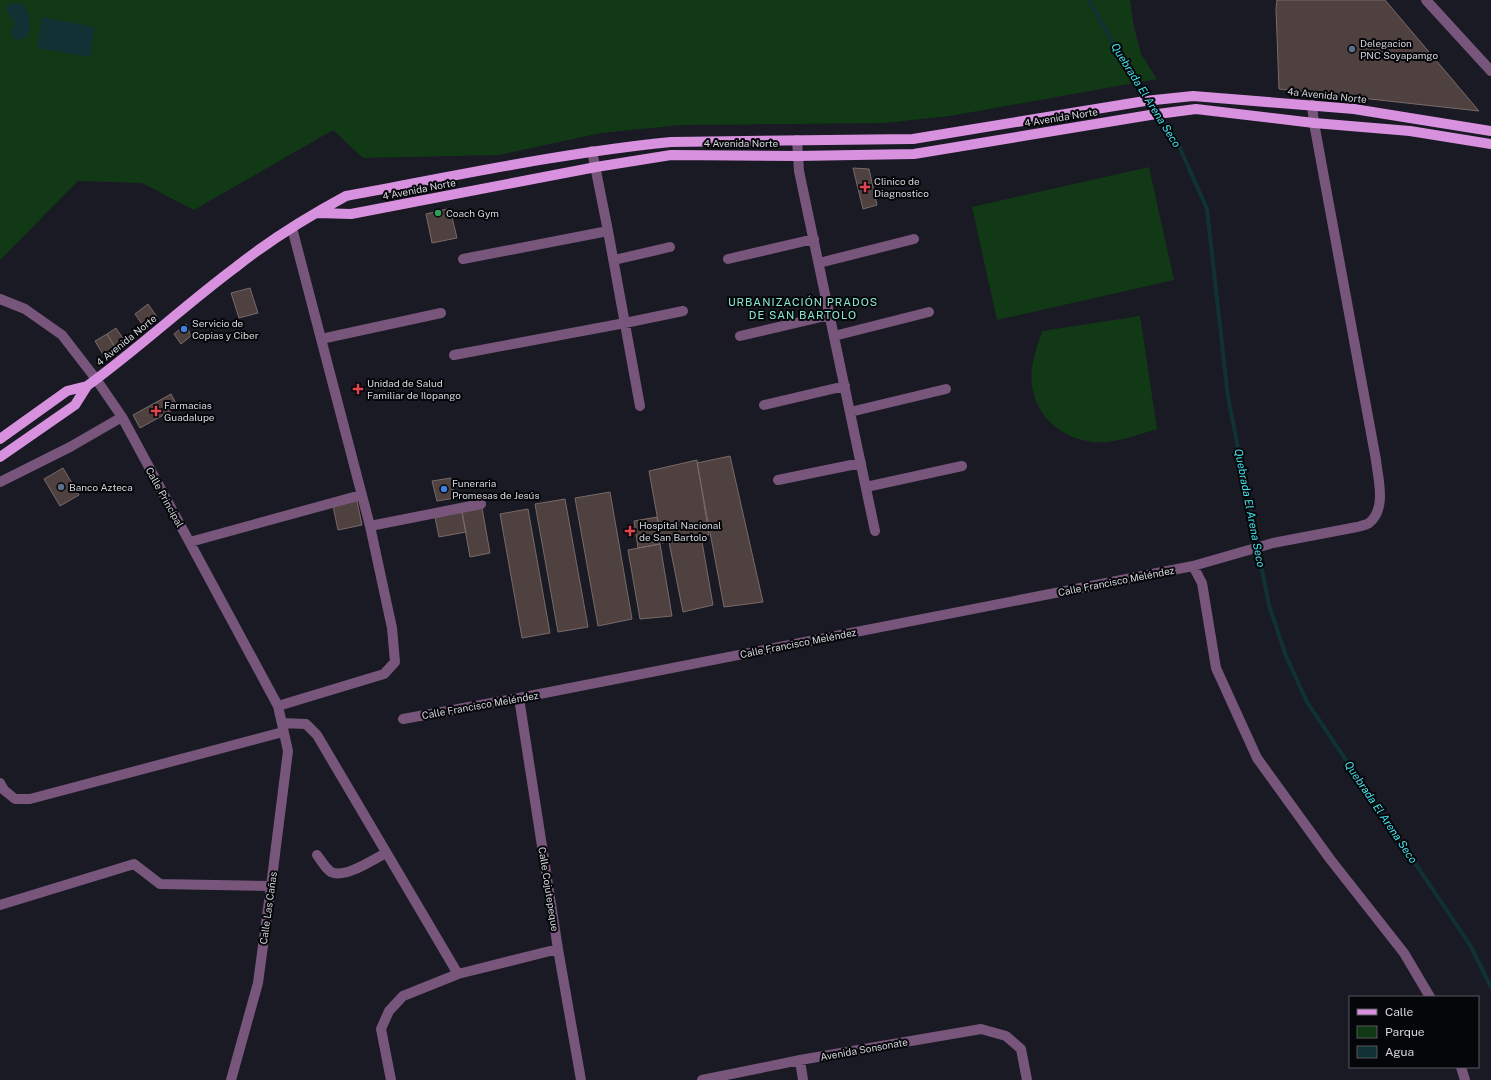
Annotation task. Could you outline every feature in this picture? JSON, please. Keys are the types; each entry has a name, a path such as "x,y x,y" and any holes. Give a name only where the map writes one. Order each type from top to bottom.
{"main road":[{"name":"4a Avenida Norte","path":"1159,99 1193,96 1354,109 1491,131"},
{"name":"4 Avenida Norte","path":"87,386 236,266 315,213 346,196 592,151 671,142 913,139 1159,99"},
{"name":"4 Avenida Norte","path":"315,213 351,214 596,167 671,155 797,156 914,154 1150,115 1196,109 1314,123"},
{"path":"1314,123 1410,131 1491,144"},
{"path":"0,440 67,391 87,386"},
{"path":"0,457 75,405 87,386"}],"street":[{"path":"1426,0 1491,71"},
{"name":"Calle Francisco Meléndez","path":"403,719 519,698 1193,566 1266,545 1358,527 1369,523 1376,514 1379,504 1380,494 1376,460 1314,123 1312,105"},
{"path":"797,140 797,156 875,531"},
{"path":"592,151 614,260 640,406"},
{"path":"278,706 384,674 395,662 392,628 370,526 292,228"},
{"path":"463,259 608,231"},
{"path":"728,258 814,239"},
{"path":"819,263 914,239"},
{"path":"614,260 670,247"},
{"name":"Calle Principal","path":"0,299 25,309 62,334 96,379 122,418 278,706 282,728"},
{"path":"454,355 625,324 683,311"},
{"path":"834,336 929,312"},
{"path":"321,339 441,313"},
{"path":"740,336 830,316"},
{"path":"764,405 845,386"},
{"path":"850,412 946,389"},
{"path":"0,482 122,418"},
{"path":"778,480 861,463"},
{"path":"866,487 962,466"},
{"path":"190,542 362,494"},
{"path":"370,526 481,504"},
{"path":"1193,566 1202,583 1216,668 1256,758 1330,859 1404,953 1429,996"},
{"name":"Calle Cojutepeque","path":"519,698 558,949 582,1080"},
{"path":"0,783 4,790 15,799 30,799 282,728 306,724 317,735 458,974"},
{"name":"Calle Las Cañas","path":"231,1080 258,983 272,886 288,752 282,728"},
{"path":"317,855 324,865 332,872 342,873 352,870 386,853"},
{"path":"0,905 134,864 160,884 272,886"},
{"path":"391,1080 381,1029 389,1010 403,996 458,974 558,949"},
{"name":"Avenida Sonsonate","path":"702,1080 800,1060 981,1029 1006,1036 1021,1049 1027,1080"},
{"path":"800,1060 803,1080"},
{"path":"1460,1068 1465,1080"}],"green space":[{"path":"0,0 1130,0 1134,27 1141,54 1157,79 950,116 884,123 681,125 601,133 499,155 363,158 333,130 194,210 142,183 78,181 0,260"},
{"path":"1149,167 1174,280 997,320 972,207"},
{"path":"1140,316 1157,429 1107,442 1094,442 1081,440 1069,435 1048,420 1040,410 1035,398 1031,378 1036,351 1042,331"}],"water":[{"path":"20,3 27,12 30,26 29,32 26,37 14,39 10,33 15,25 14,20 8,13 7,8 10,4"},
{"path":"42,17 95,27 90,57 37,48"}],"building":[{"name":"Delegacion PNC Soyapamgo","path":"1277,0 1385,0 1479,111 1279,89 1276,9"},
{"name":"Clinico de Diagnostico","path":"853,168 869,169 877,205 863,209"},
{"path":"447,209 451,213 457,238 432,243 426,214"},
{"path":"250,288 258,313 239,318 231,293"},
{"path":"148,304 157,317 144,327 135,314"},
{"name":"Servicio de Copias y Ciber","path":"186,324 191,336 181,344 174,334"},
{"path":"116,328 126,343 116,349 107,334"},
{"path":"107,334 116,349 104,356 95,341"},
{"name":"Farmacias Guadalupe","path":"171,394 178,407 140,428 133,415"},
{"path":"730,456 763,602 724,607 697,463"},
{"path":"697,460 709,535 662,543 649,471"},
{"name":"Banco Azteca","path":"63,468 79,495 60,506 44,479"},
{"name":"Funeraria Promesas de Jesús","path":"451,478 455,498 437,501 432,481"},
{"path":"610,492 632,619 598,626 575,498"},
{"path":"565,499 588,627 558,632 535,504"},
{"path":"357,501 362,525 338,530 333,506"},
{"path":"482,508 490,553 470,557 462,512"},
{"path":"528,509 550,633 522,638 500,514"},
{"path":"462,512 466,532 439,537 435,517"},
{"path":"657,517 660,544 638,548 634,521"},
{"path":"701,536 713,605 683,612 669,542"},
{"path":"660,544 672,616 640,619 628,550"}],"waterway":[{"name":"Quebrada El Arena Seco","path":"1089,0 1127,68 1175,137 1207,209 1228,397 1269,605 1286,656 1307,702 1470,945 1491,987"}],"place":[{"name":"Delegacion PNC Soyapamgo","path":"1352,49"},
{"name":"Clinico de Diagnostico","path":"865,187"},
{"name":"Coach Gym","path":"438,213"},
{"name":"Servicio de Copias y Ciber","path":"184,329"},
{"name":"Unidad de Salud Familiar de Ilopango","path":"358,389"},
{"name":"Farmacias Guadalupe","path":"156,411"},
{"name":"Banco Azteca","path":"61,487"},
{"name":"Funeraria Promesas de Jesús","path":"444,489"},
{"name":"Hospital Nacional de San Bartolo","path":"630,531"}],"district":[{"name":"URBANIZACIÓN PRADOS DE SAN BARTOLO","path":"803,308"}]}
